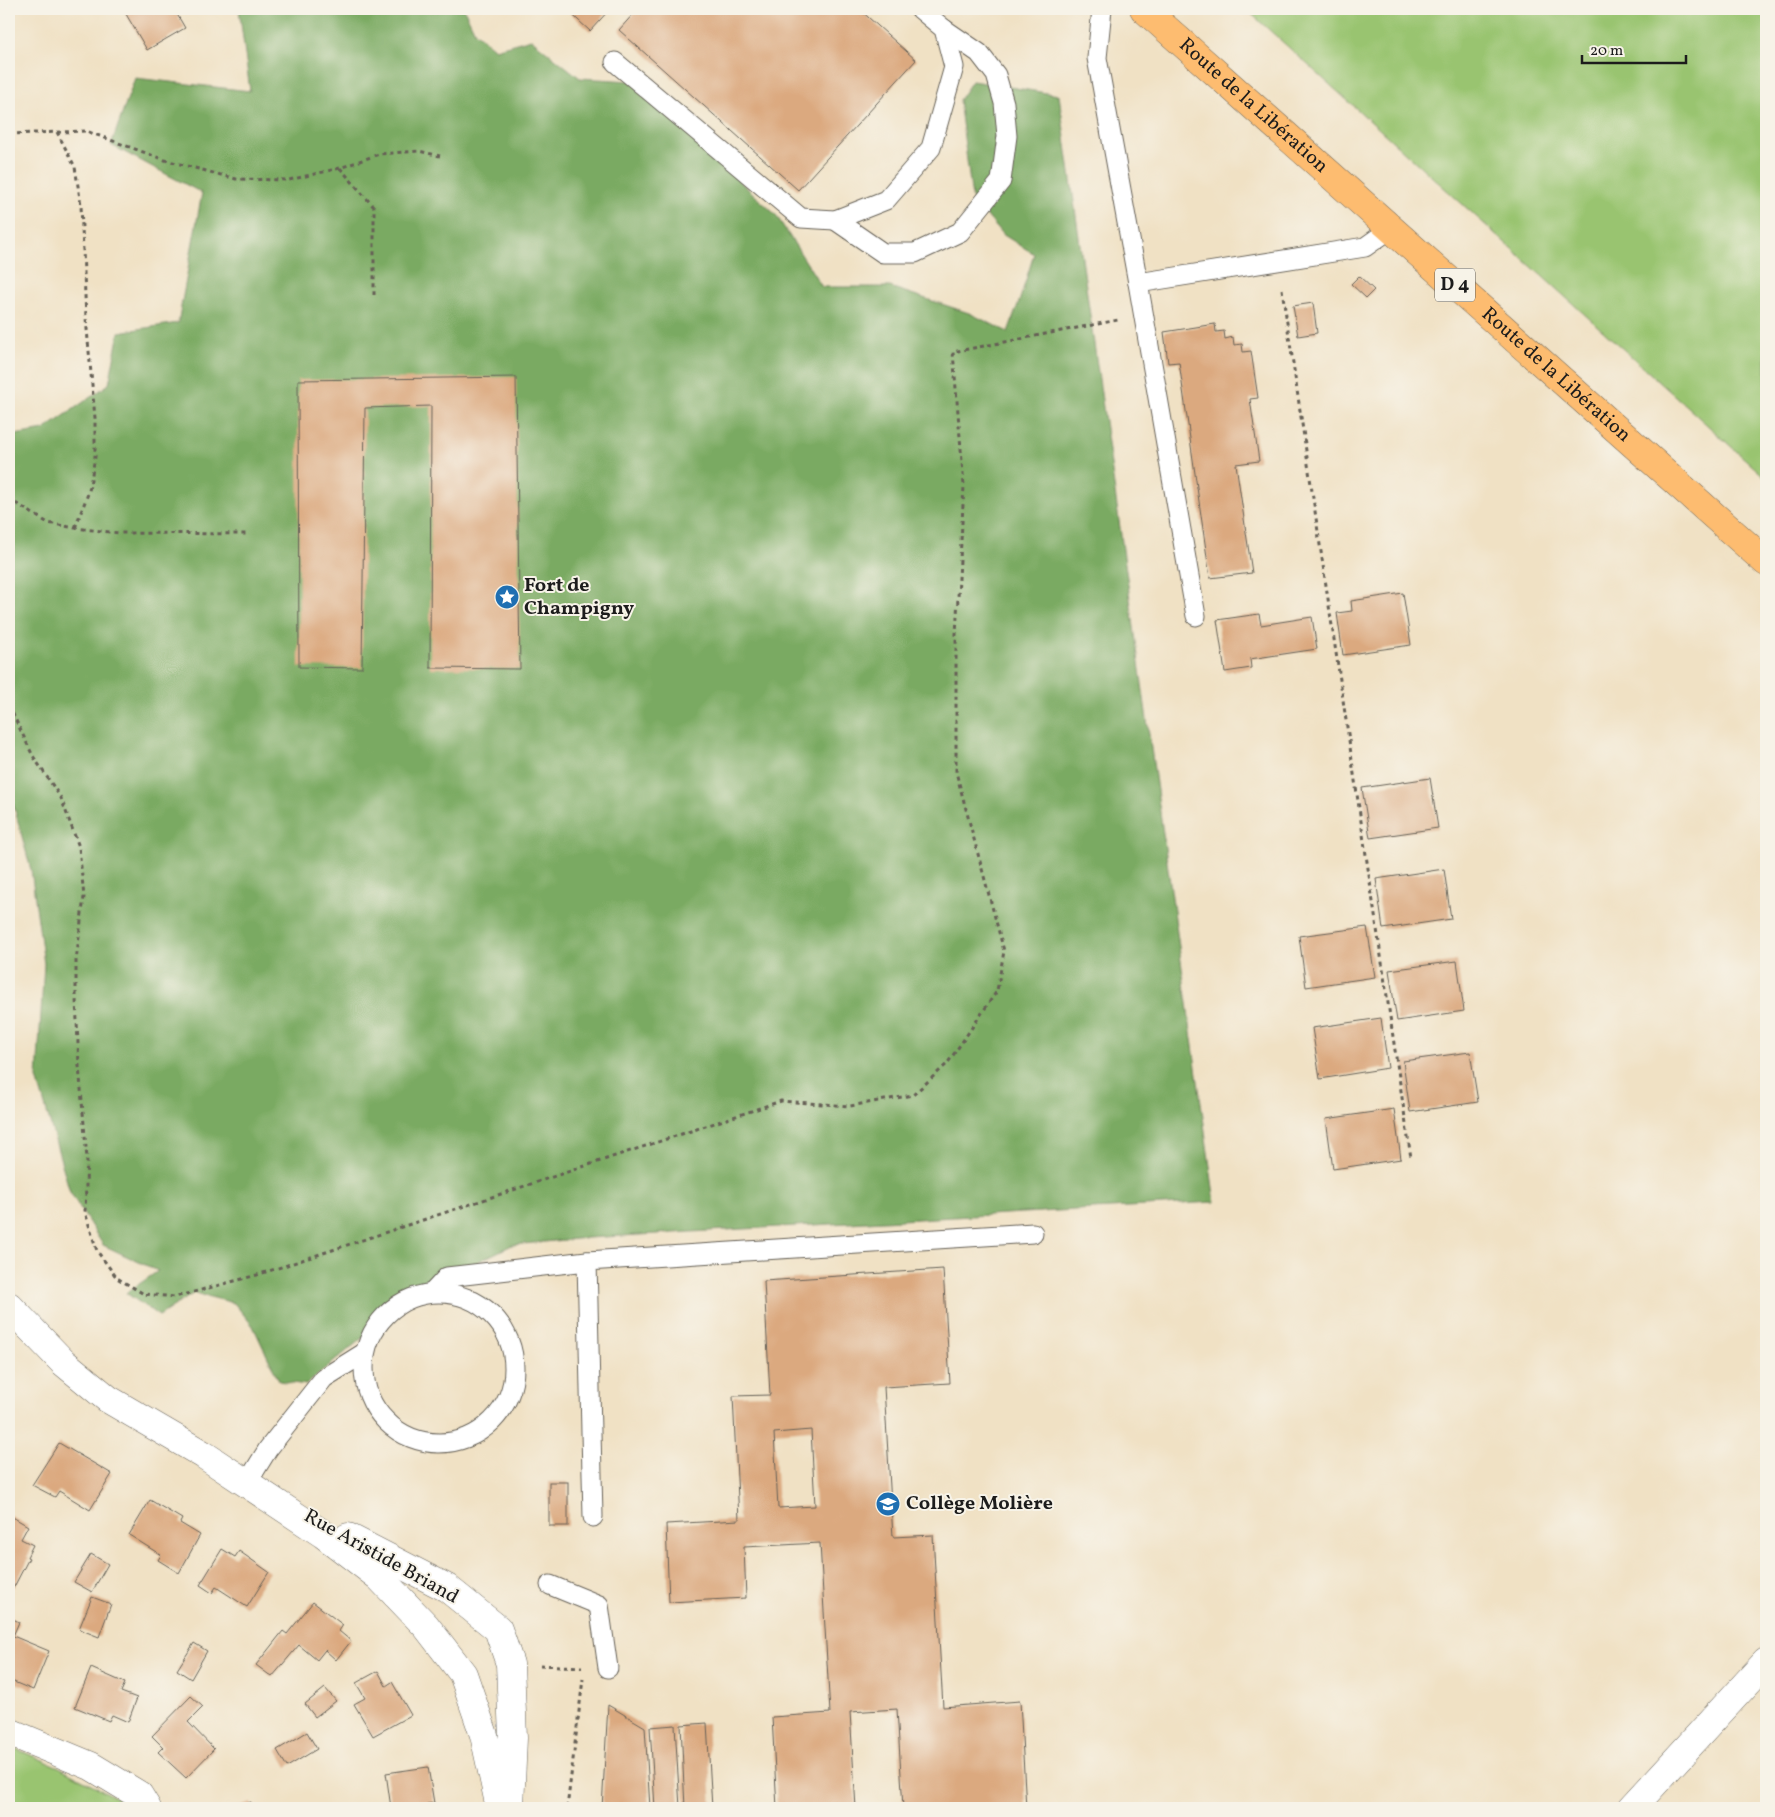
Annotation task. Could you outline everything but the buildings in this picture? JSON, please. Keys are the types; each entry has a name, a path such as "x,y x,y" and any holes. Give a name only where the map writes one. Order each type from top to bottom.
{"main road":[{"name":"Route de la Libération","path":"1144,9 1766,562"}],"street":[{"name":"Rue Aristide Briand","path":"10,1309 63,1362 108,1399 204,1455 324,1534 379,1577 426,1626 463,1674 484,1735 500,1808"},
{"name":"Rue Aristide Briand","path":"252,1487 447,1588 498,1629 510,1664 513,1738 510,1808"},
{"path":"1632,1808 1766,1662"},
{"path":"9,1732 91,1766 139,1795 147,1808"}],"lane":[{"path":"834,220 883,253 915,253 960,232 1001,181 1007,136 1004,103 996,75 979,53 944,29 920,9"},
{"path":"1102,9 1097,58 1196,616"},
{"path":"615,62 801,218 834,220 886,200 931,148 954,67 944,29"},
{"path":"1138,283 1365,248 1392,228"},
{"path":"433,1292 447,1276 587,1261 1032,1233"},
{"path":"587,1261 594,1518"},
{"path":"433,1292 453,1293 472,1300 488,1310 502,1325 510,1343 515,1362 514,1382 507,1400 496,1417 482,1430 464,1439 445,1443 425,1442 406,1436 389,1425 376,1410 367,1392 363,1373 364,1353 371,1335 381,1318 396,1305 414,1296 433,1292"},
{"path":"252,1487 268,1449 324,1378 364,1353"},
{"path":"550,1585 599,1605 608,1668"}],"path":[{"path":"9,134 86,131 165,160 236,180 289,180 340,168 379,154 419,151 440,156"},
{"path":"56,132 75,167 80,205 86,318 95,418 95,457 89,491 75,528"},
{"path":"340,168 374,206 374,295"},
{"path":"1278,261 1411,1158"},
{"path":"9,706 32,756 61,798 79,847 84,897 76,961 76,999 79,1066 87,1160 85,1212 96,1251 117,1278 144,1294 175,1297 257,1275 781,1101 850,1106 913,1095 947,1064 997,991 1004,951 956,772 956,634 964,486 953,352 1143,315"},
{"path":"9,499 48,523 75,528 119,533 249,534"},
{"path":"567,1808 585,1667 608,1668"}],"green space":[{"path":"239,9 464,9 475,32 495,49 531,39 580,78 632,81 776,215 822,287 890,287 969,313 1008,332 1034,254 1002,234 972,198 959,100 972,81 1059,95 1215,1202 587,1238 512,1245 420,1290 306,1385 279,1381 253,1326 234,1303 194,1293 159,1316 126,1293 158,1271 103,1245 70,1192 37,1078 44,964 31,870 9,788 9,436 44,430 109,384 119,332 178,323 202,193 111,145 135,78 250,91"},
{"path":"1246,9 1766,9 1766,478"},
{"path":"9,1746 59,1767 136,1808 9,1808"}],"place":[{"name":"Fort de Champigny","path":"507,597"},
{"name":"Collège Molière","path":"888,1504"}]}
